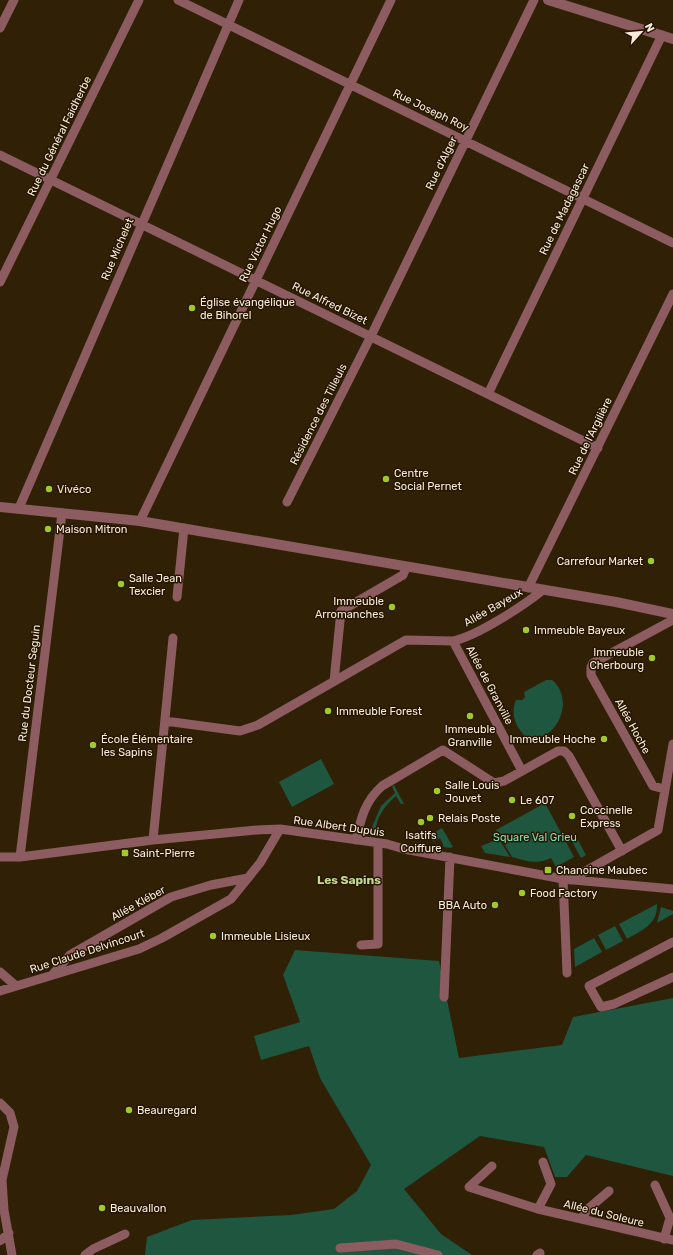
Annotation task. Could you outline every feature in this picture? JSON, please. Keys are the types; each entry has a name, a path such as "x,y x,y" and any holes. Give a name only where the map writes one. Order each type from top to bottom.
{"street":[{"path":"0,28 14,0"},
{"name":"Rue du Général Faidherbe","path":"0,282 139,0"},
{"name":"Rue Joseph Roy","path":"178,0 466,140 673,243"},
{"name":"Rue Michelet","path":"19,508 141,223 239,0"},
{"name":"Rue Victor Hugo","path":"140,521 352,85 391,0"},
{"name":"Rue d'Alger","path":"371,336 534,0"},
{"path":"548,0 673,39"},
{"name":"Rue de Madagascar","path":"488,394 662,35"},
{"name":"Rue Alfred Bizet","path":"0,155 598,448"},
{"name":"Rue de l'Argilière","path":"528,588 673,294"},
{"name":"Résidence des Tilleuls","path":"287,502 371,336"},
{"path":"0,507 140,521 184,528 406,568 543,590 673,615"},
{"name":"Rue du Docteur Seguin","path":"20,857 62,513"},
{"path":"177,597 184,528"},
{"path":"334,681 341,611 403,575 406,568"},
{"name":"Allée Bayeux","path":"453,641 465,637 522,606 543,590"},
{"name":"Allée Hoche","path":"664,789 653,786 591,675 591,667 594,663 671,621 673,615"},
{"path":"153,840 173,638"},
{"name":"Allée de Granville","path":"165,721 240,731 258,725 406,640 453,641 522,771"},
{"path":"567,973 567,879 622,851 658,830 673,744"},
{"path":"356,840 363,811 374,793 382,786 443,750 494,783 504,781 558,751 564,751 569,756 622,851"},
{"name":"Rue Albert Dupuis","path":"0,857 20,857 153,840 280,829 378,843 450,858 567,879 673,889"},
{"name":"Rue Claude Delvincourt","path":"0,991 139,949 162,938 231,899 260,863 280,829"},
{"path":"361,945 378,944 378,843"},
{"path":"444,997 450,858"},
{"name":"Allée Kléber","path":"52,975 70,955 172,897 211,885 248,878"},
{"path":"673,942 589,986 601,1007 614,1004 673,977"},
{"path":"0,972 16,986"},
{"path":"0,1103 10,1113 14,1127 2,1180 4,1205 12,1255"},
{"path":"538,1209 551,1184 543,1162"},
{"name":"Allée du Soleure","path":"492,1166 469,1187 538,1209 669,1239 670,1218 655,1184"},
{"path":"582,1220 588,1208 609,1191"},
{"path":"0,1241 9,1233"},
{"path":"85,1255 93,1249 125,1234"},
{"path":"340,1248 396,1244 438,1255"}],"green space":[{"path":"546,680 552,680 559,688 562,698 560,719 547,734 537,738 526,737 519,729 515,720 514,705 516,700 522,700 525,697 524,692"},
{"path":"321,759 334,784 292,807 279,782"},
{"path":"394,785 404,804 401,804 396,796 381,813 376,827 379,832 367,830 372,827 381,806 395,793 392,787"},
{"name":"Square Val Grieu","path":"545,803 574,857 556,867 551,858 536,862 512,857 496,830"},
{"path":"442,828 453,847 444,847 440,838 433,842 430,835"},
{"path":"574,833 586,855 581,858 569,836"},
{"path":"499,839 510,857 485,853 481,846"},
{"path":"657,904 655,917 648,926 627,939 619,924"},
{"path":"661,907 673,911 673,914 657,923"},
{"path":"615,926 623,941 606,950 598,935"},
{"path":"594,938 602,952 575,967 574,949"},
{"path":"295,950 439,961 459,1058 562,1045 573,1017 673,998 673,1176 586,1155 567,1177 555,1177 544,1147 480,1136 404,1189 441,1234 472,1255 145,1255 147,1237 192,1220 291,1215 334,1209 357,1191 371,1165 320,1078 309,1046 261,1060 254,1036 300,1022 283,975"}],"place":[{"name":"Église évangélique de Bihorel","path":"192,308"},
{"name":"Centre Social Pernet","path":"386,479"},
{"name":"Vivéco","path":"49,489"},
{"name":"Maison Mitron","path":"48,529"},
{"name":"Carrefour Market","path":"651,561"},
{"name":"Salle Jean Texcier","path":"121,584"},
{"name":"Immeuble Arromanches","path":"392,607"},
{"name":"Immeuble Bayeux","path":"526,630"},
{"name":"Immeuble Cherbourg","path":"652,658"},
{"name":"Immeuble Forest","path":"328,711"},
{"name":"Immeuble Granville","path":"470,716"},
{"name":"Immeuble Hoche","path":"604,739"},
{"name":"École Élémentaire les Sapins","path":"93,745"},
{"name":"Salle Louis Jouvet","path":"437,791"},
{"name":"Le 607","path":"512,800"},
{"name":"Coccinelle Express","path":"572,816"},
{"name":"Relais Poste","path":"430,818"},
{"name":"Isatifs Coiffure","path":"421,822"},
{"name":"Saint-Pierre","path":"125,853"},
{"name":"Chanoine Maubec","path":"548,870"},
{"name":"Food Factory","path":"522,893"},
{"name":"BBA Auto","path":"495,905"},
{"name":"Immeuble Lisieux","path":"213,936"},
{"name":"Beauregard","path":"129,1110"},
{"name":"Beauvallon","path":"102,1208"}],"district":[{"name":"Les Sapins","path":"349,880"}]}
